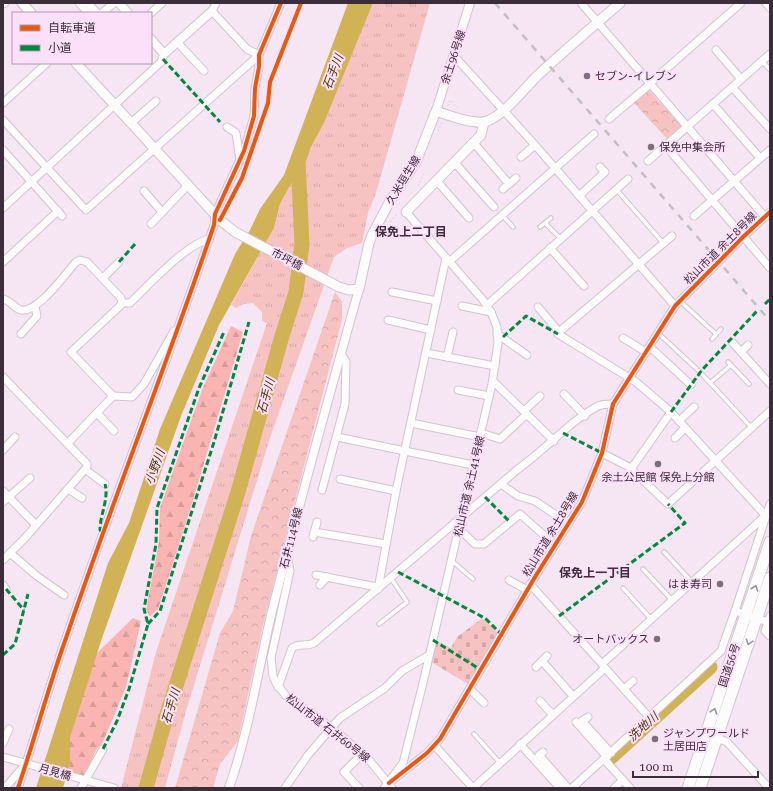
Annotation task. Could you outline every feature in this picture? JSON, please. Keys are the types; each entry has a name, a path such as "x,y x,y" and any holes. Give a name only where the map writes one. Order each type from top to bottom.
{"highway":[{"name":"国道56号","path":"688,788 740,612 770,542"},
{"name":"国道56号","path":"700,788 770,578"}],"main road":[{"path":"22,3 30,12"},
{"path":"436,111 452,117 484,122 503,110 536,77 620,3"},
{"path":"77,64 215,214"},
{"name":"久米垣生線","path":"359,289 369,243 373,233 390,201 416,162 436,111"},
{"path":"406,212 481,135 484,122"},
{"name":"市坪橋","path":"215,214 234,232 339,287 349,290 359,289"}],"street":[{"path":"79,3 87,12"},
{"path":"88,3 96,12"},
{"path":"103,12 114,3"},
{"path":"119,3 127,12"},
{"path":"152,12 162,3"},
{"path":"3,208 160,62 164,54 212,11 216,3"},
{"path":"18,788 28,765 66,637 180,322 209,239 215,214 240,162 254,116 255,88 259,67 259,55 281,3"},
{"name":"余土96号線","path":"436,111 470,3"},
{"path":"580,3 734,181 769,214"},
{"path":"609,119 741,3"},
{"path":"766,3 770,8"},
{"path":"212,11 247,49 259,55"},
{"path":"152,40 164,54"},
{"path":"177,42 204,71"},
{"path":"716,50 741,79"},
{"path":"455,52 456,58 535,145 639,265 677,303"},
{"path":"648,161 770,54"},
{"path":"3,120 86,210 259,55"},
{"path":"3,103 46,64"},
{"path":"732,87 770,129"},
{"path":"131,123 156,101"},
{"path":"713,104 760,158"},
{"path":"227,127 236,133 240,162"},
{"path":"378,588 396,491 406,451 437,301 448,260 502,215 594,134"},
{"path":"473,142 509,184"},
{"path":"521,157 535,145"},
{"path":"665,146 770,268"},
{"path":"3,150 60,214 3,262"},
{"path":"694,216 770,150"},
{"path":"454,162 494,207"},
{"path":"579,196 605,172 600,167"},
{"path":"503,189 516,178"},
{"path":"487,305 628,179"},
{"path":"436,180 469,218"},
{"path":"151,224 188,185"},
{"path":"144,191 162,212"},
{"name":"松山市道 余土41号線","path":"389,786 403,764 430,655 452,561 460,519 493,381 496,366 497,334 497,327 487,305 406,212"},
{"name":"松山市道 余土8号線","path":"389,786 435,746 529,587 569,524 587,492 602,453 613,404 677,303 743,237 769,214"},
{"path":"559,332 672,236"},
{"path":"180,322 138,392 132,397 113,396 71,352 122,303 130,303 184,253 201,241 209,239"},
{"path":"550,248 584,286"},
{"path":"3,299 8,300 19,310 35,307 76,262 80,260 88,262 121,298 122,303"},
{"path":"103,278 119,262"},
{"name":"石井114号線","path":"230,788 239,759 262,654 287,554 359,289"},
{"path":"392,292 437,301"},
{"path":"462,306 491,312"},
{"path":"20,334 37,316 35,307"},
{"path":"538,307 559,332 558,334 630,378 671,412 765,516"},
{"path":"388,320 431,330"},
{"path":"447,356 453,332"},
{"path":"497,334 527,354"},
{"path":"623,338 648,350 691,385"},
{"path":"733,344 770,384"},
{"path":"741,352 748,346"},
{"path":"426,352 496,366"},
{"path":"322,490 345,404 347,370 346,361 341,354"},
{"path":"761,374 768,368"},
{"path":"3,378 68,443 86,464 86,470 3,560"},
{"path":"493,381 554,440"},
{"path":"458,390 489,396"},
{"path":"564,394 585,416"},
{"path":"68,443 113,396"},
{"path":"412,423 500,439 526,413 540,396"},
{"path":"278,687 292,648 295,646 304,646 314,643 378,588 392,578 500,484 554,440 599,406 613,404"},
{"path":"679,421 694,407"},
{"path":"602,453 631,469 668,504 770,411"},
{"path":"631,469 671,412"},
{"path":"97,413 114,431"},
{"path":"675,438 685,428"},
{"path":"337,436 473,465"},
{"path":"3,450 16,437"},
{"path":"86,470 105,484"},
{"path":"6,500 30,478"},
{"path":"344,482 396,491"},
{"path":"500,484 518,496 535,501 569,524"},
{"path":"68,489 82,498"},
{"path":"3,492 6,500 36,524"},
{"path":"572,788 721,651 740,612 765,516 770,504"},
{"path":"459,529 475,544 484,544 520,514 555,545"},
{"path":"435,746 473,788 553,715 651,619 765,516"},
{"path":"317,522 314,534 386,544"},
{"path":"10,553 37,576 64,595"},
{"name":"松山市道 石井60号線","path":"287,554 290,571 271,658 273,676 278,687 286,696 331,727 362,754 379,770 389,786"},
{"path":"316,575 378,588"},
{"path":"320,585 327,577"},
{"path":"510,580 529,587 650,717"},
{"path":"740,612 756,618 769,619 765,630 770,636"},
{"path":"285,788 308,754 331,727 345,714 385,688 402,671 430,655"},
{"path":"536,667 544,659 573,696"},
{"path":"624,689 633,681"},
{"path":"470,689 484,703"},
{"path":"540,701 553,715"},
{"path":"588,716 582,721 630,788"},
{"path":"576,722 607,756"},
{"path":"3,743 9,729"},
{"path":"717,738 727,742 769,788"},
{"path":"520,744 560,788"},
{"path":"81,788 82,780 103,749"},
{"path":"543,752 539,756 568,788"},
{"path":"359,788 344,772 362,754"},
{"name":"月見橋","path":"3,757 114,788"},
{"path":"5,788 28,765"},
{"path":"614,788 623,780"}],"lane":[{"path":"762,61 770,70"},
{"path":"616,189 664,244"},
{"path":"502,215 513,227"},
{"path":"540,227 551,218"},
{"path":"545,223 560,239"},
{"path":"677,303 716,334"},
{"path":"712,339 721,329"},
{"path":"658,333 710,383 751,428"},
{"path":"710,383 730,363 749,384"},
{"path":"664,552 692,582"},
{"path":"452,561 473,579"},
{"path":"643,569 672,600"},
{"path":"380,624 407,602 392,578"},
{"path":"623,588 651,619"},
{"path":"474,734 500,763"}],"path":[{"path":"450,100 461,112"}],"green space":[{"path":"373,3 430,3 376,193 368,213 362,243 347,248 334,257 270,438 186,711 165,788 121,788 156,652 267,323 262,321 262,312 253,303 244,304 236,308 231,305 274,228 280,204 324,123"},
{"path":"649,90 682,127 668,140 634,103"},
{"path":"335,292 342,302 342,319 263,625 238,741 220,764 213,788 175,788 220,633 233,611 251,536"},
{"path":"231,326 243,332 190,510 158,609 150,616 146,610 159,542 160,508 202,390"},
{"path":"133,618 141,621 126,687 102,744 97,748 84,776 68,771 70,764 70,738 96,654"},
{"path":"481,619 485,620 498,633 468,684 431,662 436,641 451,648 457,637"}],"water":[{"name":"小野川","path":"348,3 373,3 324,123 280,204 274,228 219,325 181,416 102,638 70,738 70,764 63,788 36,788 108,563 129,523 160,429 235,254 250,230 260,209 284,175"}],"waterway":[{"name":"石手川","path":"146,788 166,717 238,492 296,292 302,244 298,161 302,150"},
{"name":"洗地川","path":"610,758 710,667"}],"railway":[{"path":"495,3 770,321"}],"marked path":[{"path":"163,59 220,122"},
{"path":"119,262 136,243"},
{"path":"765,304 770,299"},
{"path":"671,412 702,370 757,311"},
{"path":"503,337 526,316 558,334"},
{"path":"148,624 160,611 214,442 249,322"},
{"path":"103,749 117,721 129,689 148,624 144,609 156,544 157,508 199,388 224,332"},
{"path":"563,433 602,453"},
{"path":"102,532 100,530 106,496 105,484"},
{"path":"485,497 510,522"},
{"path":"559,616 685,523 668,504"},
{"path":"398,572 486,619 502,635"},
{"path":"6,589 24,610"},
{"path":"3,655 15,644 28,594"},
{"path":"433,640 481,670"}],"cycle path":[{"path":"18,788 59,657 196,277 214,225 215,214 244,151 254,116 255,88 259,67 259,55 281,3"},
{"path":"220,220 242,178 268,103 270,82 301,3"},
{"path":"389,783 427,753 440,739 535,577 582,502 602,453 613,404 675,306 743,237 770,212"}],"place":[{"name":"セブン-イレブン","path":"587,76"},
{"name":"保免中集会所","path":"651,147"},
{"name":"余土公民館 保免上分館","path":"658,464"},
{"name":"はま寿司","path":"720,584"},
{"name":"オートバックス","path":"657,639"},
{"name":"ジャンプワールド 土居田店","path":"655,739"}],"district":[{"name":"保免上二丁目","path":"411,232"},
{"name":"保免上一丁目","path":"595,573"}]}
